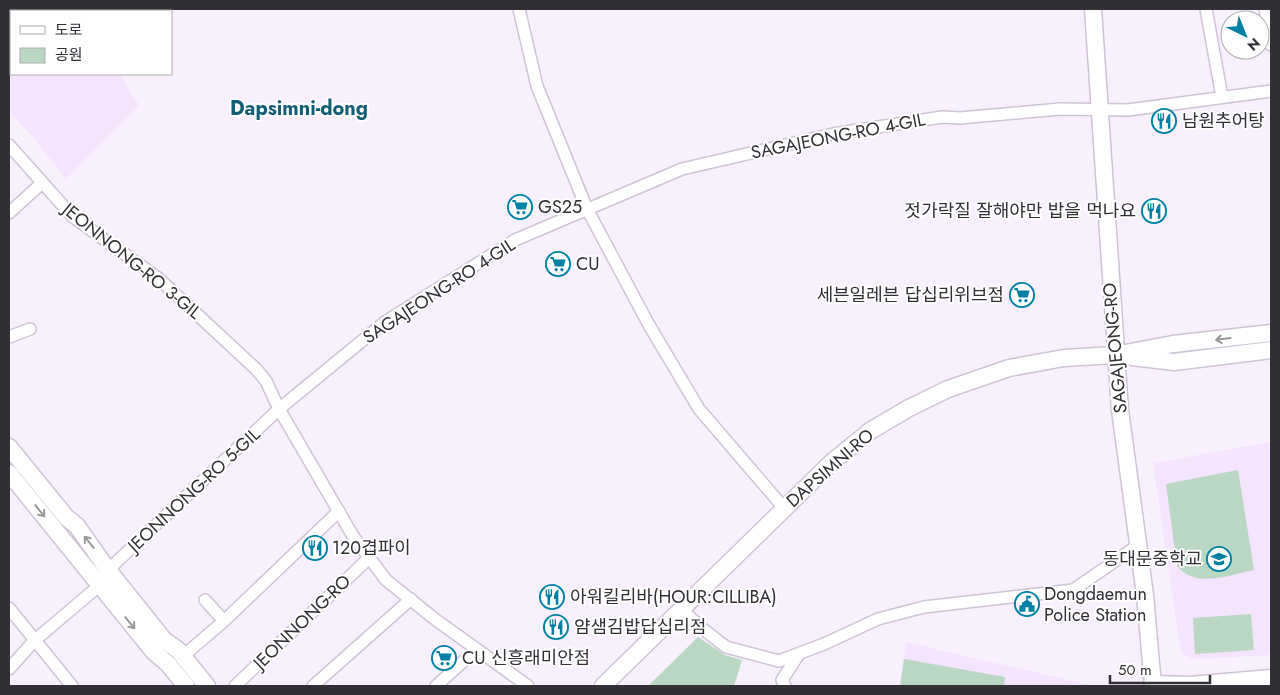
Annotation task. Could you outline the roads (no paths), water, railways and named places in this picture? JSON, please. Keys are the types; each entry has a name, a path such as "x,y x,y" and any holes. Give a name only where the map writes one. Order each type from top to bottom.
{"main road":[{"name":"SAGAJEONG-RO","path":"1093,9 1115,355 1120,410 1145,595 1153,685"},
{"name":"DAPSIMNI-RO","path":"603,686 832,462 870,431 930,397 1009,368 1064,358 1115,355 1173,344 1271,333"},
{"name":"DAPSIMNI-RO","path":"1115,355 1174,362 1271,350"},
{"path":"9,447 66,518 77,526 108,570 164,640 183,656 207,686"},
{"path":"9,473 154,652 168,664 186,686"},
{"path":"1153,685 1190,685 1271,678"}],"street":[{"path":"519,9 537,86 587,209 649,325 699,409 784,508"},
{"path":"1206,9 1222,96"},
{"path":"1265,9 1271,45"},
{"name":"SAGAJEONG-RO 4-GIL","path":"279,409 385,322 515,240 682,169 833,134 942,117 960,118 1060,109 1128,110 1271,91"},
{"name":"JEONNONG-RO 3-GIL","path":"9,147 73,217 158,278 235,348 266,381 279,409 339,511 386,580 476,650 528,686"},
{"path":"9,213 42,183"},
{"path":"9,337 30,330"},
{"name":"JEONNONG-RO 5-GIL","path":"108,570 279,409"},
{"path":"183,656 224,621 339,511"},
{"path":"682,609 726,647 779,661 800,654 878,619 924,607 1072,590 1137,546"},
{"name":"JEONNONG-RO","path":"234,686 370,558"},
{"path":"11,663 100,585 108,570"},
{"path":"313,686 411,599"},
{"path":"205,600 224,621"},
{"path":"9,608 72,686"},
{"path":"436,686 476,650"},
{"path":"785,686 782,680 800,654"}],"place":[{"name":"남원추어탕","path":"1164,121"},
{"name":"GS25","path":"520,207"},
{"name":"젓가락질 잘해야만 밥을 먹나요","path":"1154,211"},
{"name":"CU","path":"558,264"},
{"name":"세븐일레븐 답십리위브점","path":"1022,295"},
{"name":"120겹파이","path":"315,548"},
{"name":"동대문중학교","path":"1219,559"},
{"name":"아워킬리바(HOUR:CILLIBA)","path":"552,597"},
{"name":"Dongdaemun Police Station","path":"1027,604"},
{"name":"얌샘김밥답십리점","path":"556,627"},
{"name":"CU 신흥래미안점","path":"444,658"}],"district":[{"name":"Dapsimni-dong","path":"299,108"}]}
